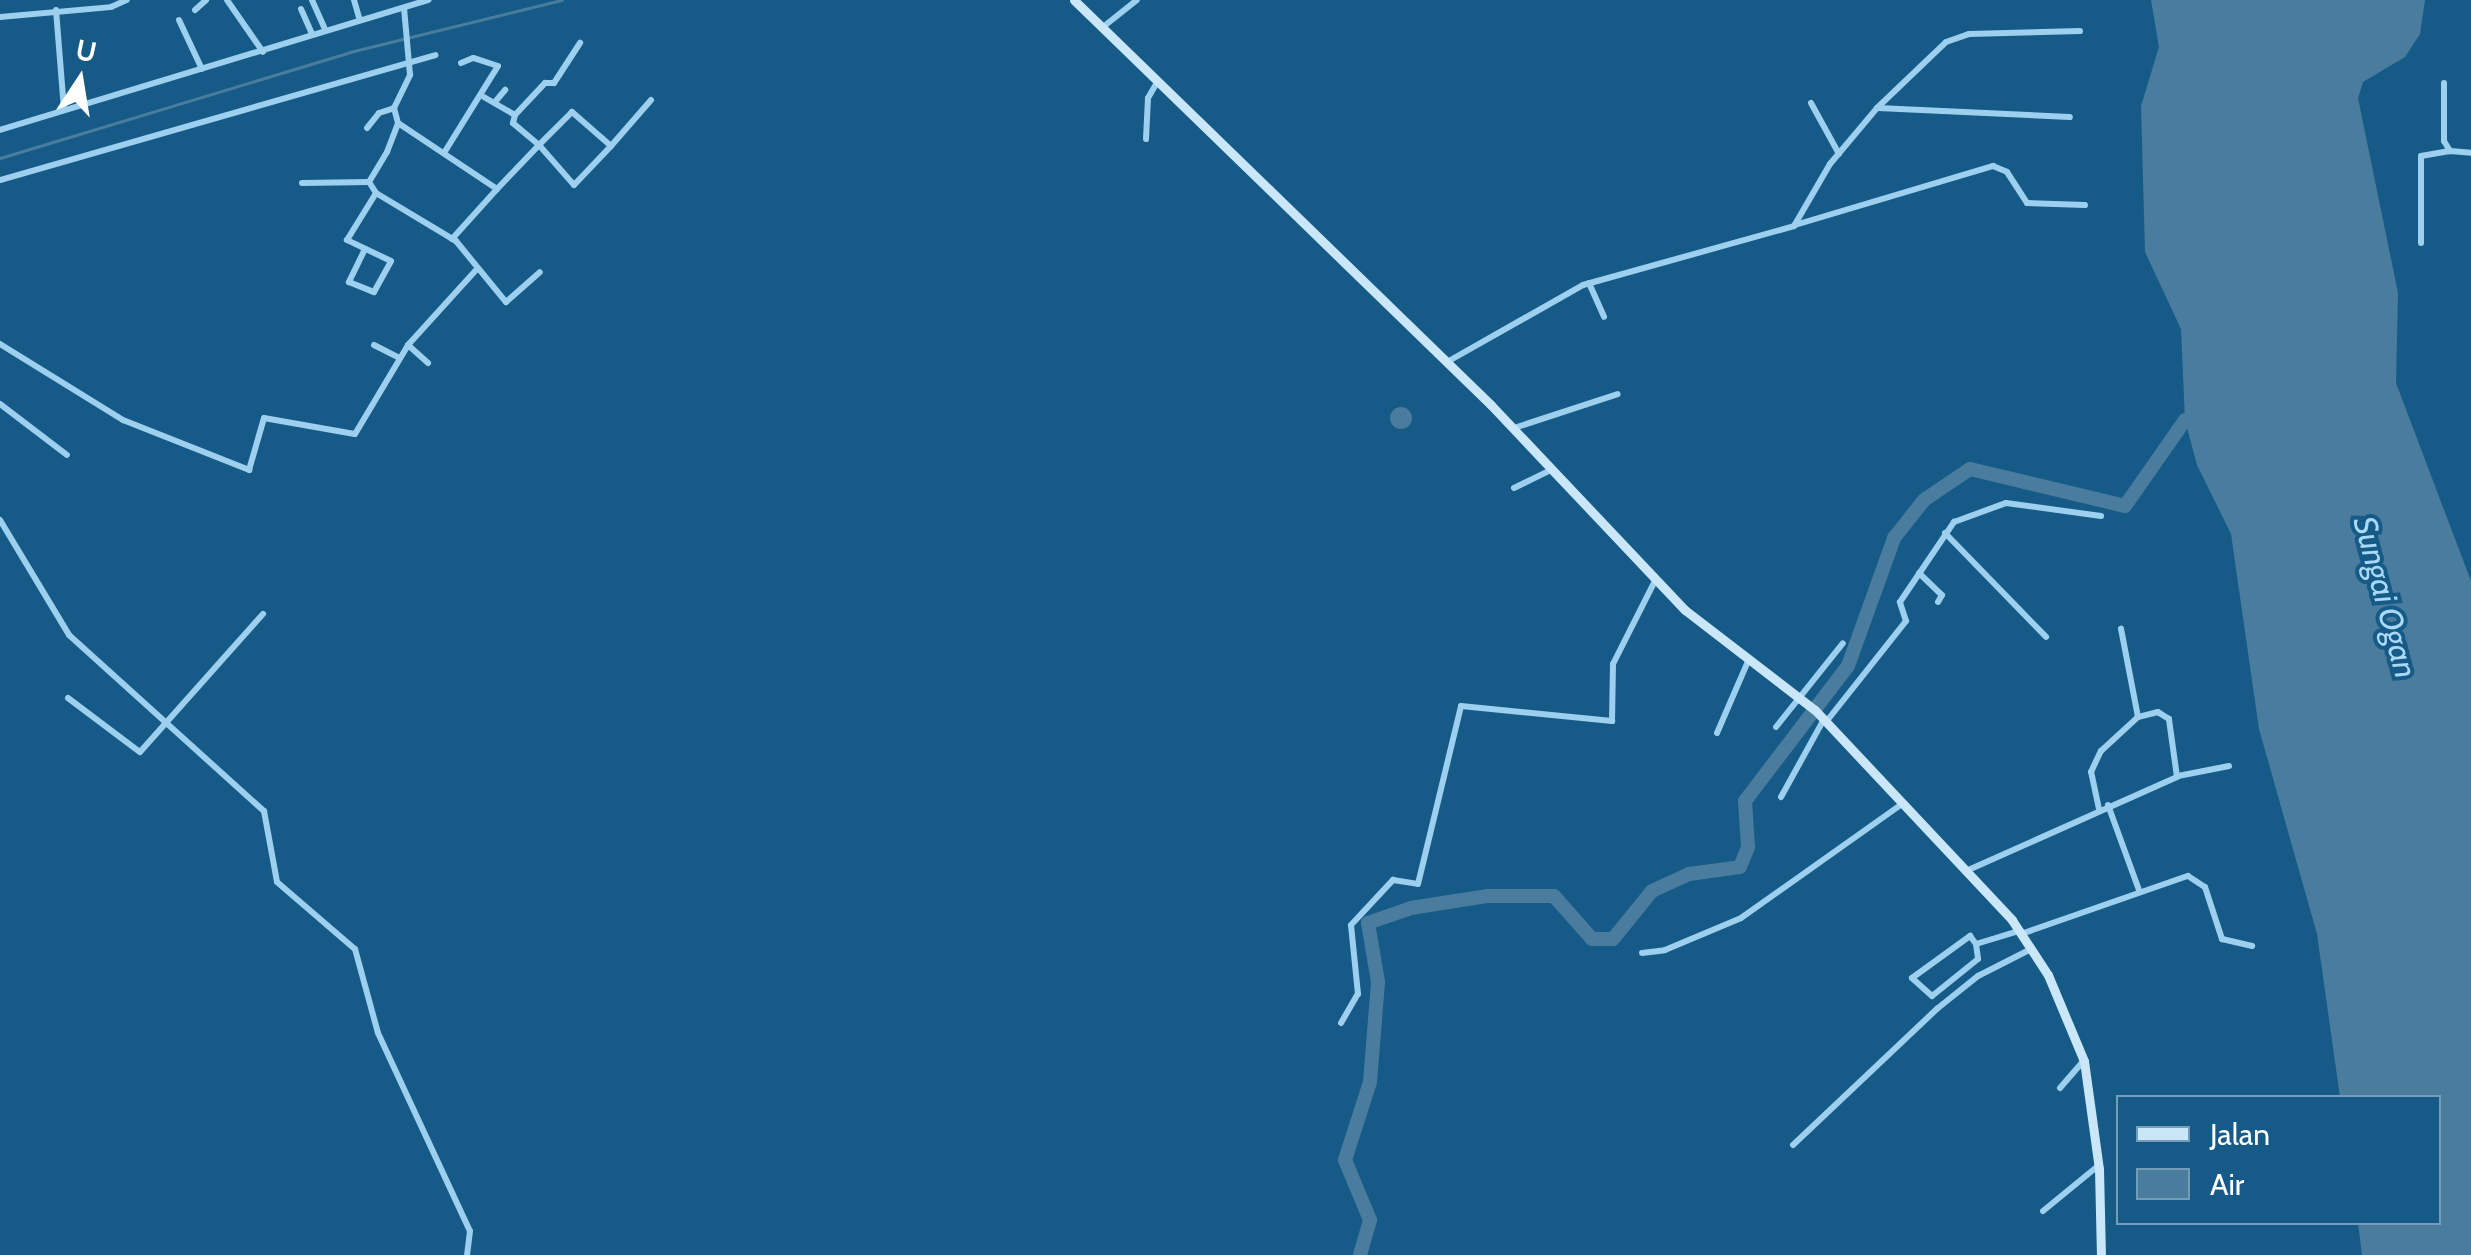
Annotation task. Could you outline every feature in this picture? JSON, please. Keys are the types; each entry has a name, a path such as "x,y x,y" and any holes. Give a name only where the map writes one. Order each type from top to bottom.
{"street":[{"path":"0,17 110,8 126,0"},
{"path":"195,10 206,0"},
{"path":"228,0 263,52"},
{"path":"312,0 325,29"},
{"path":"354,0 359,17"},
{"path":"398,0 410,58 410,75 394,108 398,123 497,189"},
{"path":"0,130 263,52 359,17 429,0"},
{"path":"1074,0 1514,428 1685,610 1812,708 2020,932 2084,1061 2099,1166 2102,1255"},
{"path":"1102,27 1137,0"},
{"path":"301,9 312,34"},
{"path":"56,10 64,110"},
{"path":"179,20 202,69"},
{"path":"1794,226 1839,154 1876,108 1946,42 1969,34 2080,30"},
{"path":"580,44 554,83 546,83 513,122 574,185 650,100"},
{"path":"0,180 410,58 435,55"},
{"path":"444,154 484,97 498,66 474,58 461,64"},
{"path":"1146,140 1148,98 1158,81"},
{"path":"2444,83 2442,128 2450,151"},
{"path":"495,102 505,90"},
{"path":"484,97 515,115"},
{"path":"1812,103 1839,154"},
{"path":"367,128 378,113 394,108"},
{"path":"1876,108 2070,117"},
{"path":"452,238 572,112 612,146"},
{"path":"369,182 398,123"},
{"path":"2421,244 2421,156 2450,151 2471,154"},
{"path":"1447,362 1590,283 1992,166 2007,172 2027,203 2085,205"},
{"path":"302,183 369,182"},
{"path":"369,182 376,193 452,238 506,302 540,272"},
{"path":"365,249 348,282 374,292 392,262 348,240 376,193"},
{"path":"0,344 123,420 249,470 264,418 355,434 408,345 477,269"},
{"path":"1590,283 1604,317"},
{"path":"374,345 400,358"},
{"path":"408,345 428,363"},
{"path":"1514,428 1618,394"},
{"path":"0,404 66,455"},
{"path":"1514,488 1554,468"},
{"path":"1781,796 1825,722 1906,622 1899,605 1946,533 1978,510 2006,503 2101,516"},
{"path":"0,520 70,635 264,811 277,882 357,952 378,1032 470,1231 468,1255"},
{"path":"1946,533 2046,637"},
{"path":"1918,574 1942,595 1938,602"},
{"path":"1341,1023 1358,994 1351,925 1393,880 1419,883 1461,706 1612,721 1613,664 1656,578"},
{"path":"68,698 136,752 263,614"},
{"path":"2121,629 2138,717"},
{"path":"1776,727 1796,697 1844,643"},
{"path":"1716,734 1750,659"},
{"path":"2099,809 2091,772 2100,752 2138,717 2158,712 2169,719 2176,776"},
{"path":"1965,872 2176,776 2229,766"},
{"path":"1642,952 1665,950 1763,904 1902,804"},
{"path":"2108,805 2139,890"},
{"path":"1976,944 2139,890 2194,878 2206,888 2222,939 2252,946"},
{"path":"1968,937 1976,944 1978,959 1932,996 1912,978 1968,937"},
{"path":"1793,1144 1938,1008 1978,976 2031,949"},
{"path":"2060,1088 2084,1061"},
{"path":"2043,1211 2099,1166"}],"water":[{"name":"Sungai Ogan","path":"2151,0 2425,0 2420,34 2405,57 2363,82 2358,98 2398,293 2396,383 2471,581 2471,1255 2362,1255 2358,1225 2441,1225 2441,1095 2340,1095 2317,934 2259,729 2231,534 2197,465 2185,420 2181,329 2145,252 2141,106 2159,47"},
{"path":"1401,407 1409,410 1409,426 1401,429 1393,426 1390,418 1393,410"}],"waterway":[{"path":"0,158 350,52 562,0"},
{"path":"1360,1255 1370,1220 1345,1160 1370,1082 1378,982 1368,923 1411,908 1488,896 1554,896 1592,939 1613,939 1652,891 1689,874 1740,867 1748,847 1745,801 1848,666 1894,538 1924,500 1970,469 2125,506 2185,420"}]}
